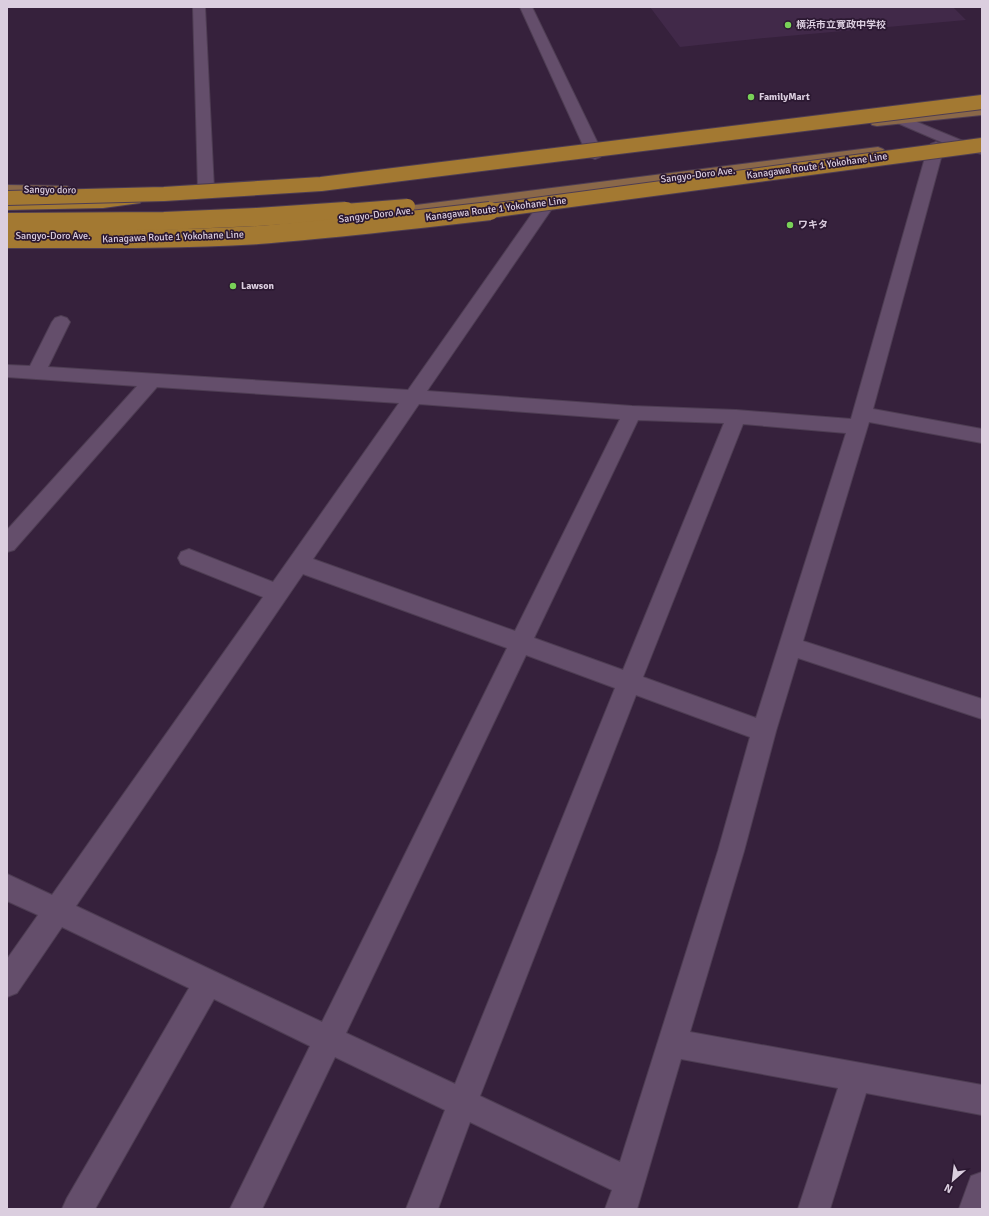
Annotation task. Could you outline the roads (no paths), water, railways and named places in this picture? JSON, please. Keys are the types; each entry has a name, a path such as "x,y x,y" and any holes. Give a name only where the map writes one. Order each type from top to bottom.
{"highway":[{"path":"7,205 103,203 321,184 982,102"},
{"name":"Kanagawa Route 1 Yokohane Line","path":"7,239 199,237 290,232 406,220 646,190 982,145"},
{"path":"7,222 164,221 257,217 646,190"},
{"path":"7,198 185,195 251,191"}],"main road":[{"path":"206,189 277,186 473,168 982,111"},
{"name":"Sangyo-Doro Ave.","path":"7,236 142,235 281,226 554,194 865,153 982,140"},
{"name":"Sangyo doro","path":"7,190 94,191 206,189"}],"street":[{"path":"199,7 206,189"},
{"path":"526,7 595,154"},
{"path":"900,119 947,145 982,150"},
{"path":"621,1209 731,851 764,731 859,420 947,145"},
{"path":"7,983 554,194"},
{"path":"36,373 61,322"},
{"path":"7,371 413,397 632,413 859,420 982,436"},
{"path":"7,544 152,381"},
{"path":"246,1209 632,413"},
{"path":"422,1209 462,1103 736,417"},
{"path":"189,558 278,593"},
{"path":"298,564 764,731"},
{"path":"790,646 982,709"},
{"path":"7,887 629,1182"},
{"path":"78,1209 208,982"},
{"path":"672,1043 982,1100"},
{"path":"814,1209 856,1077"},
{"path":"975,1209 982,1187"}],"place":[{"name":"横浜市立寛政中学校","path":"788,25"},
{"name":"FamilyMart","path":"751,97"},
{"name":"ワキタ","path":"790,225"},
{"name":"Lawson","path":"233,286"}]}
